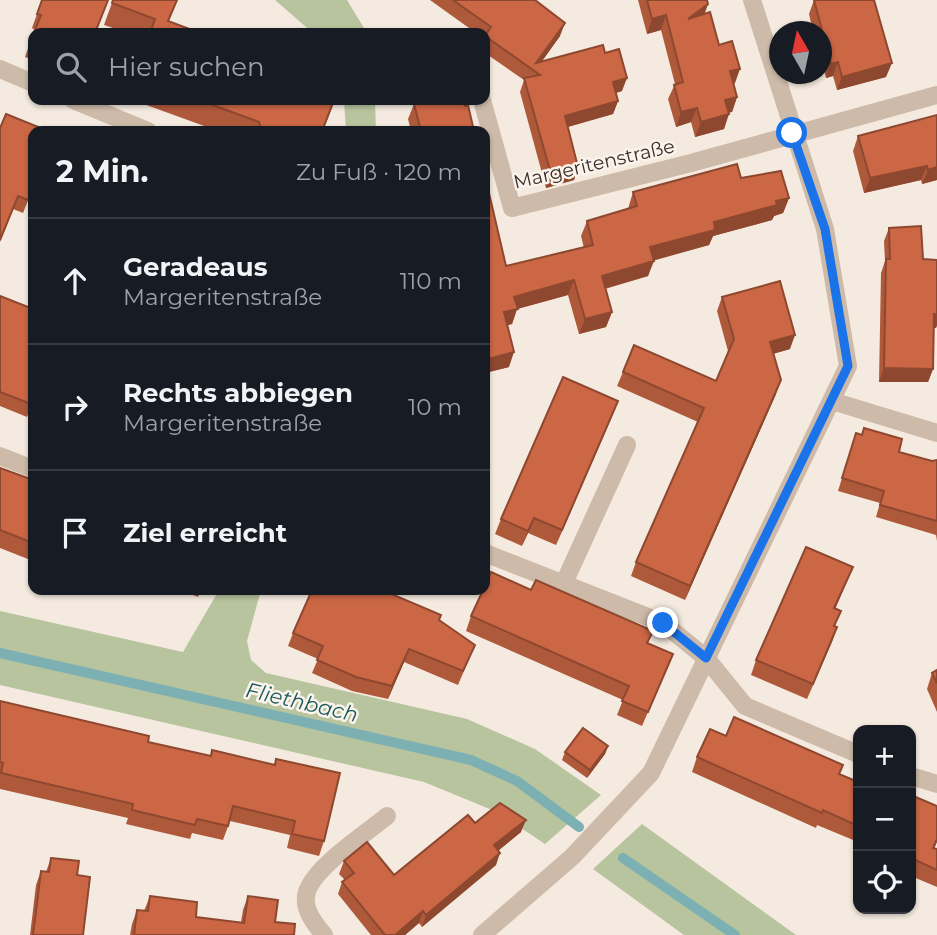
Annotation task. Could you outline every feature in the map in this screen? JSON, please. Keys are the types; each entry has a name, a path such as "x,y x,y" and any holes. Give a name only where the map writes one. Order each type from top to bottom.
{"street":[{"path":"482,935 572,857 651,774 848,366 825,229 792,133 752,0"},
{"path":"0,69 28,81"},
{"name":"Margeritenstraße","path":"490,129 512,208 691,163 937,95"},
{"path":"85,105 136,126"},
{"name":"Margeritenstraße","path":"483,105 489,126"},
{"path":"832,401 937,433"},
{"path":"564,583 627,445"},
{"path":"0,456 28,467"},
{"path":"490,555 663,623 706,658 744,706 853,752"},
{"path":"916,778 937,784"},
{"path":"324,935 307,909 306,896 312,880 387,816"}],"green space":[{"path":"275,0 347,0 364,28 307,28"},
{"path":"344,105 375,105 376,126 346,126"},
{"path":"216,595 260,595 247,641 251,660 266,673 467,719 535,749 601,795 545,844 497,812 424,782 0,685 0,611 183,652"},
{"path":"642,824 796,935 684,935 593,869"}],"building":[{"path":"42,0 108,0 97,28 36,28 41,15 37,14"},
{"path":"113,0 177,0 168,21 187,28 152,28 155,19 112,3"},
{"path":"453,0 535,0 565,23 536,63 603,45 605,53 619,49 627,78 613,82 618,101 565,116 578,167 551,174 524,78 540,75 490,40 491,27"},
{"path":"647,0 707,0 708,4 688,19 710,12 719,45 732,41 740,69 730,71 737,97 725,100 729,114 701,122 697,108 681,112 674,85 683,82 666,15 652,19"},
{"path":"814,0 874,0 892,63 842,77 838,62 832,64 832,21 820,21"},
{"path":"213,105 332,105 324,126 260,126 259,122"},
{"path":"414,105 468,105 473,126 420,126"},
{"path":"6,114 36,126 28,126 28,200 18,196 0,240 0,128"},
{"path":"937,115 937,167 928,170 927,166 870,178 858,136"},
{"path":"737,164 741,178 781,171 789,198 776,201 777,205 714,222 715,230 650,247 654,261 602,276 612,312 585,319 574,280 514,297 518,309 504,312 514,352 490,359 490,197 506,266 593,245 587,221 637,206 633,192"},
{"path":"921,226 923,259 937,260 933,369 884,368 886,259 890,259 889,228"},
{"path":"780,281 795,335 770,342 781,380 690,586 636,562 704,408 623,372 634,345 716,381 734,339 722,297"},
{"path":"0,296 28,307 28,403 0,392"},
{"path":"563,377 618,401 562,530 534,518 528,531 501,519"},
{"path":"864,428 902,439 899,452 937,460 937,521 880,505 884,491 842,478 856,433 862,435"},
{"path":"0,468 28,478 28,541 0,530"},
{"path":"806,547 853,567 834,608 841,611 834,626 837,627 813,684 756,660"},
{"path":"491,572 531,590 536,580 653,631 647,643 673,654 648,712 622,701 629,686 471,616 481,595 490,595"},
{"path":"310,595 394,595 441,615 439,620 475,645 463,671 409,649 392,686 356,677 317,660 323,646 293,633"},
{"path":"937,670 937,683 932,673"},
{"path":"0,701 149,736 148,742 211,756 212,750 275,765 276,759 340,773 324,841 292,834 295,821 233,806 228,826 197,819 195,825 132,810 133,804 1,773 3,763 0,762"},
{"path":"734,717 843,765 839,774 853,780 853,824 823,810 822,813 697,757 710,729 726,736"},
{"path":"583,728 608,746 590,770 565,752"},
{"path":"916,797 937,806 937,839 933,848 937,849 937,870 916,860"},
{"path":"500,803 526,820 494,845 500,853 426,915 423,911 395,935 385,935 342,882 354,873 344,861 367,842 394,875 468,815 475,823"},
{"path":"51,858 79,861 77,875 90,877 83,935 33,935 41,871 49,872"},
{"path":"150,896 197,902 196,917 244,923 248,896 278,900 275,922 295,924 294,935 134,935 137,910 148,911"}],"waterway":[{"name":"Fliethbach","path":"0,653 471,760 517,781 579,827"},
{"name":"Fliethbach","path":"623,858 735,935"}],"route":[{"path":"663,623 706,658 848,366 825,229 792,133"}]}
